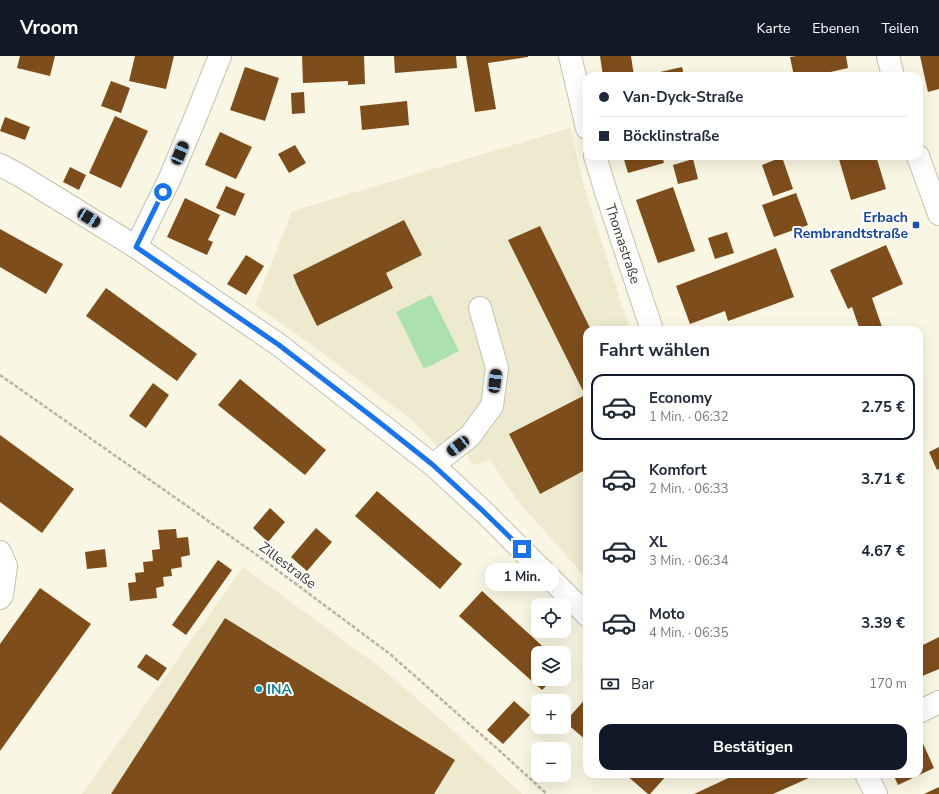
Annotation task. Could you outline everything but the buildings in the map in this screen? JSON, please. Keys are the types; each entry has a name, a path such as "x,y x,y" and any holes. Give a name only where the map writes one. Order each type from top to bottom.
{"street":[{"path":"136,247 170,178 220,56"},
{"path":"570,56 583,111"},
{"path":"888,56 893,72"},
{"name":"Thomastraße","path":"596,160 651,326"},
{"path":"919,160 939,214"},
{"path":"0,165 21,176 136,247 279,345 433,465 484,512 583,611"},
{"path":"433,465 470,436 492,406 497,368 480,308"},
{"path":"0,552 6,566 2,595 0,598"},
{"path":"923,710 939,702"},
{"path":"868,778 876,794"}],"path":[{"name":"Zillestraße","path":"0,375 258,555 390,654 547,794"}],"shaded area":[{"path":"570,128 584,187 629,326 583,326 583,574 517,500 490,460 472,465 460,438 439,448 411,419 255,305 292,211"},
{"name":"INA","path":"243,567 380,667 446,724 522,794 82,794"}],"green space":[{"path":"431,295 459,351 424,369 396,312"}],"place":[{"name":"Erbach Rembrandtstraße","path":"916,225"},
{"name":"INA","path":"259,689"}],"route":[{"path":"163,192 136,247 279,345 379,422 433,465 522,549"}]}
